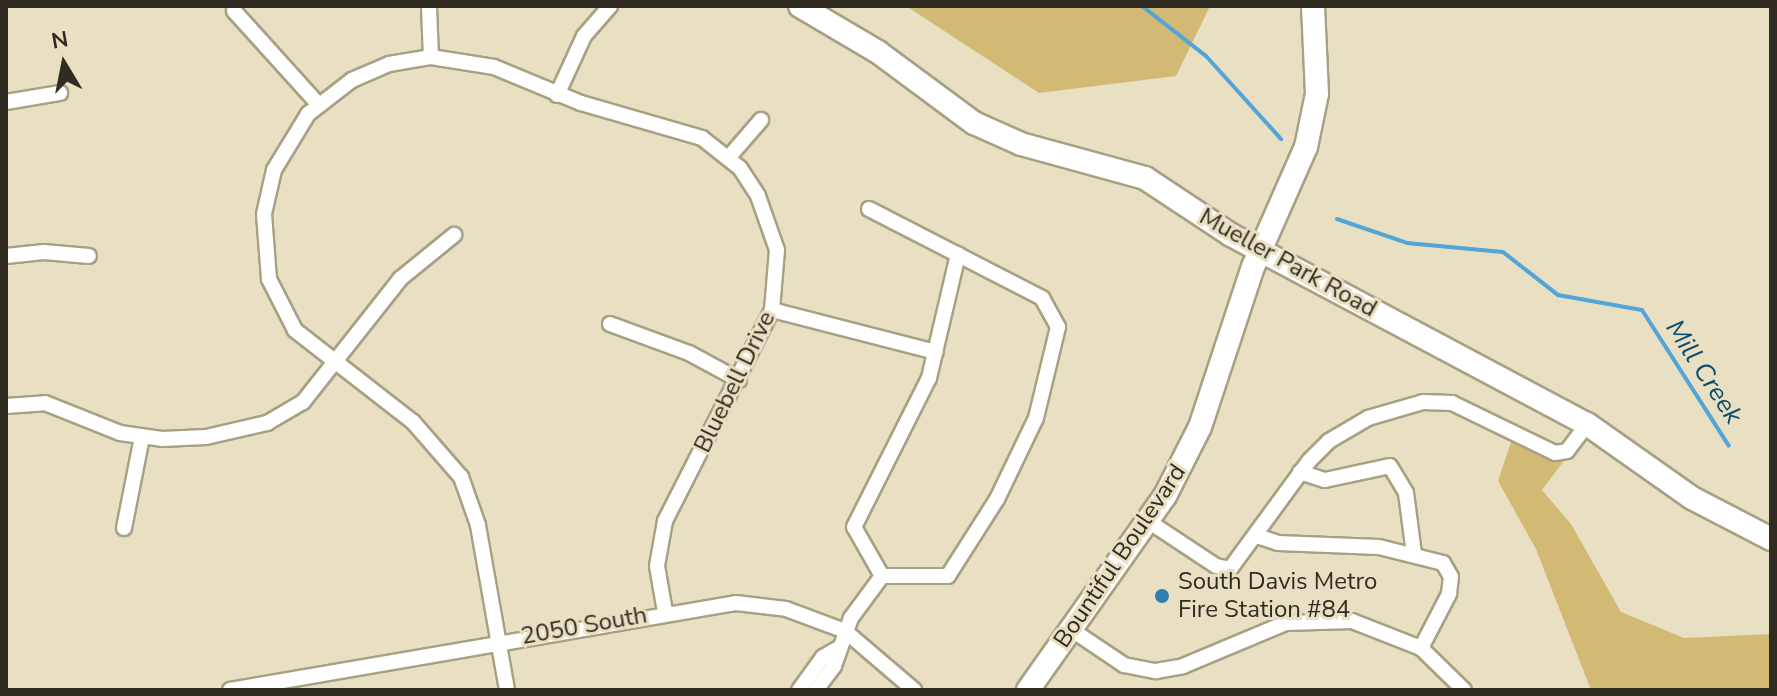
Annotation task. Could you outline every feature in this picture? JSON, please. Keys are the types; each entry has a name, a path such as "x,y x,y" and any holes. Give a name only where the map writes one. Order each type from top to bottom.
{"main road":[{"name":"Mueller Park Road","path":"800,6 878,52 974,123 1021,144 1145,178 1261,251 1587,424 1692,498 1771,539"},
{"name":"Bountiful Boulevard","path":"1028,690 1148,521 1200,427 1261,251 1296,174 1313,121 1318,69 1313,6"}],"street":[{"path":"429,6 431,57 370,71 319,105 291,136 274,170 263,235 269,279 285,315 335,363 431,439 461,477 478,525 507,690"},
{"path":"557,95 584,36 610,6"},
{"path":"234,11 319,105"},
{"name":"Bluebell Drive","path":"431,57 494,67 557,95 686,130 729,157 758,196 772,231 778,270 772,310 660,536 657,566 665,612"},
{"path":"6,102 60,93"},
{"path":"729,157 761,120"},
{"path":"869,209 1042,298 1056,319 1057,335 1036,418 997,499 948,576 882,576"},
{"path":"6,406 45,403 142,437 206,437 267,423 303,402 400,279 454,235"},
{"path":"6,256 44,252 89,256"},
{"path":"882,576 854,527 918,404 936,352 945,293 958,254"},
{"path":"772,310 936,352"},
{"path":"610,324 689,353 739,380"},
{"path":"1148,521 1223,569 1236,566 1300,472 1329,441 1353,425 1423,402 1469,408 1555,453 1567,451 1587,424"},
{"path":"124,528 142,437"},
{"path":"1300,472 1325,480 1390,466 1406,493 1414,554"},
{"path":"1257,536 1278,543 1356,544 1414,554 1443,563 1451,577 1444,606 1421,648"},
{"path":"816,690 840,647 845,631 882,576"},
{"name":"2050 South","path":"230,690 273,686 499,641 710,604 762,604 809,615 845,631 914,690"},
{"path":"1072,630 1118,662 1143,671 1183,666 1271,628 1302,620 1366,624 1421,648 1464,690"},
{"path":"799,690 823,657 840,647"}],"shaded area":[{"path":"906,6 1210,6 1176,76 1039,93"},
{"path":"1512,439 1566,458 1542,490 1571,524 1621,612 1684,638 1771,634 1771,690 1591,690 1536,549 1498,481"}],"waterway":[{"path":"1142,6 1206,56 1281,139"},
{"name":"Mill Creek","path":"1337,219 1407,243 1503,252 1558,295 1642,310 1729,446"}],"place":[{"name":"South Davis Metro Fire Station #84","path":"1162,596"}]}
